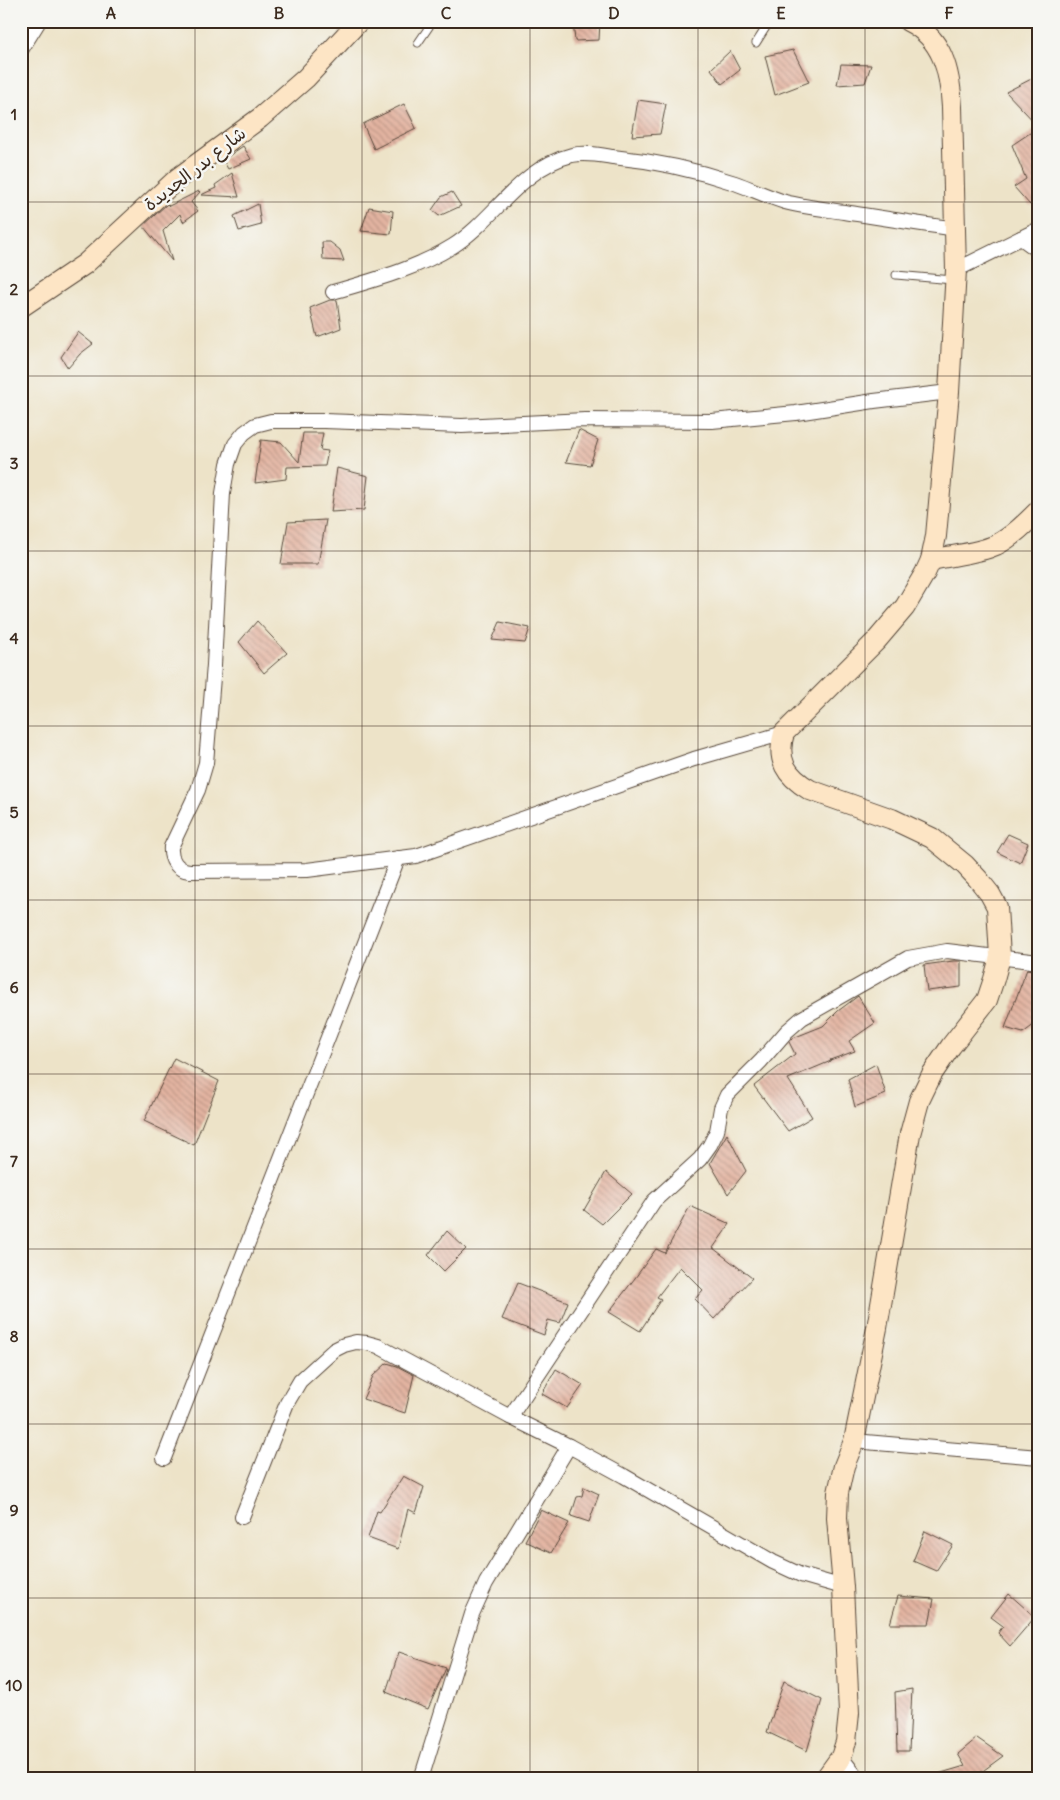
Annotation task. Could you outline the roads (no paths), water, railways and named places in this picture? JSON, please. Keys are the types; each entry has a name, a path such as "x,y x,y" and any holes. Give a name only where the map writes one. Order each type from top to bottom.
{"street":[{"path":"21,50 39,21"},
{"path":"908,21 923,32 938,48 947,67 951,85 956,275 949,392 936,536 925,573 904,607 885,631 784,733 694,759 416,856 307,870 190,871 179,867 173,862 170,854 171,847 198,790 206,763 214,665 223,493 228,464 235,444 244,432 255,425 271,421 462,426 585,420 712,421 796,413 949,392"},
{"name":"شارع بدر الجديدة","path":"21,291 62,267 118,221 189,158 261,107 353,23"},
{"name":"شارع بدر الجديدة","path":"21,306 85,264 178,178 260,118 306,78 353,23"},
{"path":"333,292 422,263 453,246 487,218 513,190 532,175 550,164 572,155 587,154 625,158 670,166 734,183 783,202 956,230"},
{"path":"956,275 1039,229"},
{"path":"1021,238 1039,251"},
{"path":"930,560 996,545 1039,510"},
{"path":"784,733 781,752 784,764 789,774 799,784 810,790 892,819 932,838 978,878 990,894 996,907 1000,957 987,1000 932,1074 919,1101 910,1134 877,1328 854,1441 844,1466 838,1493 836,1518 843,1587 849,1713 846,1742 841,1757 825,1779"},
{"path":"164,1458 398,858"},
{"path":"510,1417 654,1201 700,1159 710,1145 717,1131 721,1108 727,1095 762,1061 787,1031 802,1018 908,958 947,951 1039,962"},
{"path":"242,1518 293,1391 300,1381 334,1350 356,1342 367,1343 378,1346 510,1417 569,1446 773,1562 801,1575 843,1587"},
{"path":"854,1441 1039,1457"},
{"path":"420,1779 472,1614 486,1583 569,1446"},
{"path":"841,1757 858,1779"}],"lane":[{"path":"418,43 432,21"},
{"path":"756,43 770,21"},
{"path":"896,275 956,275"}]}
